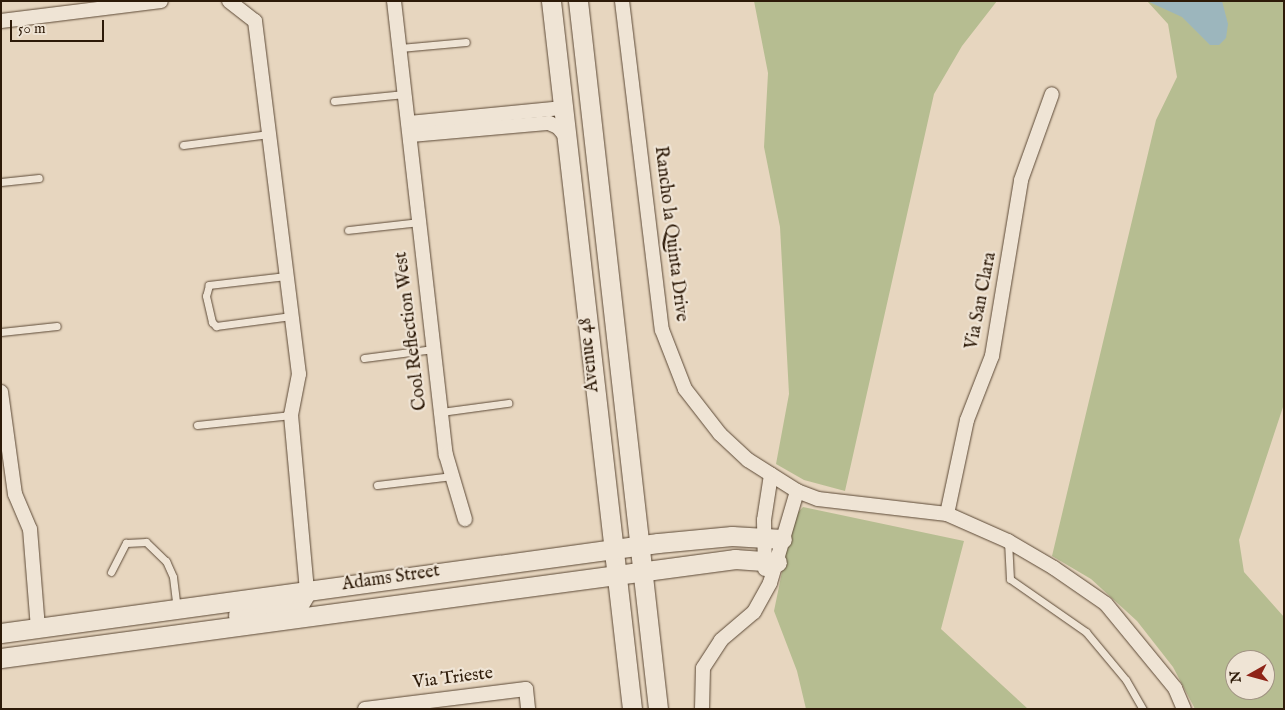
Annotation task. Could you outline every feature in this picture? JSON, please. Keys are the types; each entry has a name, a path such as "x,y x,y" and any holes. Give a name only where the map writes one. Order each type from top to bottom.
{"street":[{"path":"1,21 161,1"},
{"path":"222,630 238,615 298,606 307,591 291,415 298,374 255,21 229,1"},
{"name":"Cool Reflection West","path":"394,1 446,455 465,519"},
{"name":"Avenue 48","path":"551,1 612,550 632,709"},
{"name":"Avenue 48","path":"578,1 638,546 658,709"},
{"name":"Rancho la Quinta Drive","path":"622,1 662,330 685,389 720,434 748,460 797,490 818,499 947,514 1008,541 1054,568 1106,604 1175,688 1184,709"},
{"name":"Via San Clara","path":"947,514 967,420 992,356 1021,180 1052,94"},
{"path":"410,129 563,108 572,114 579,126 591,225 606,262"},
{"path":"410,129 548,123 558,127 566,137"},
{"path":"1,392 15,494 30,529 38,628"},
{"path":"702,709 703,668 721,640 754,612 767,590 773,538 771,474"},
{"path":"773,538 797,490"},
{"name":"Adams Street","path":"1,633 638,546 732,536 773,538"},
{"name":"Adams Street","path":"1,658 222,630 735,558 771,562"},
{"name":"Via Trieste","path":"365,709 526,689 528,709"}],"lane":[{"path":"400,48 466,42"},
{"path":"334,101 405,94"},
{"path":"183,145 269,134"},
{"path":"1,182 39,178"},
{"path":"348,230 419,222"},
{"path":"286,276 209,285 207,302 212,322 216,326 291,316"},
{"path":"1,332 57,326"},
{"path":"364,358 434,349"},
{"path":"441,412 508,403"},
{"path":"197,425 291,415"},
{"path":"377,485 452,476"},
{"path":"1008,541 1010,580 1086,632 1126,680 1143,709"},
{"path":"111,572 126,543 146,542 166,562 173,577 177,609"}],"green space":[{"path":"754,1 997,1 962,46 934,94 845,491 804,480 776,464 789,394 780,227 764,147 768,73"},
{"path":"1147,1 1284,1 1284,404 1239,540 1244,572 1284,617 1284,709 1195,709 1173,667 1137,621 1091,579 1052,556 1156,120 1177,77 1168,24"},
{"path":"803,507 964,541 941,629 1028,709 806,709 797,671 774,611 793,518"}],"water":[{"path":"1147,1 1222,1 1228,24 1226,38 1219,45 1210,45 1182,17"}]}
